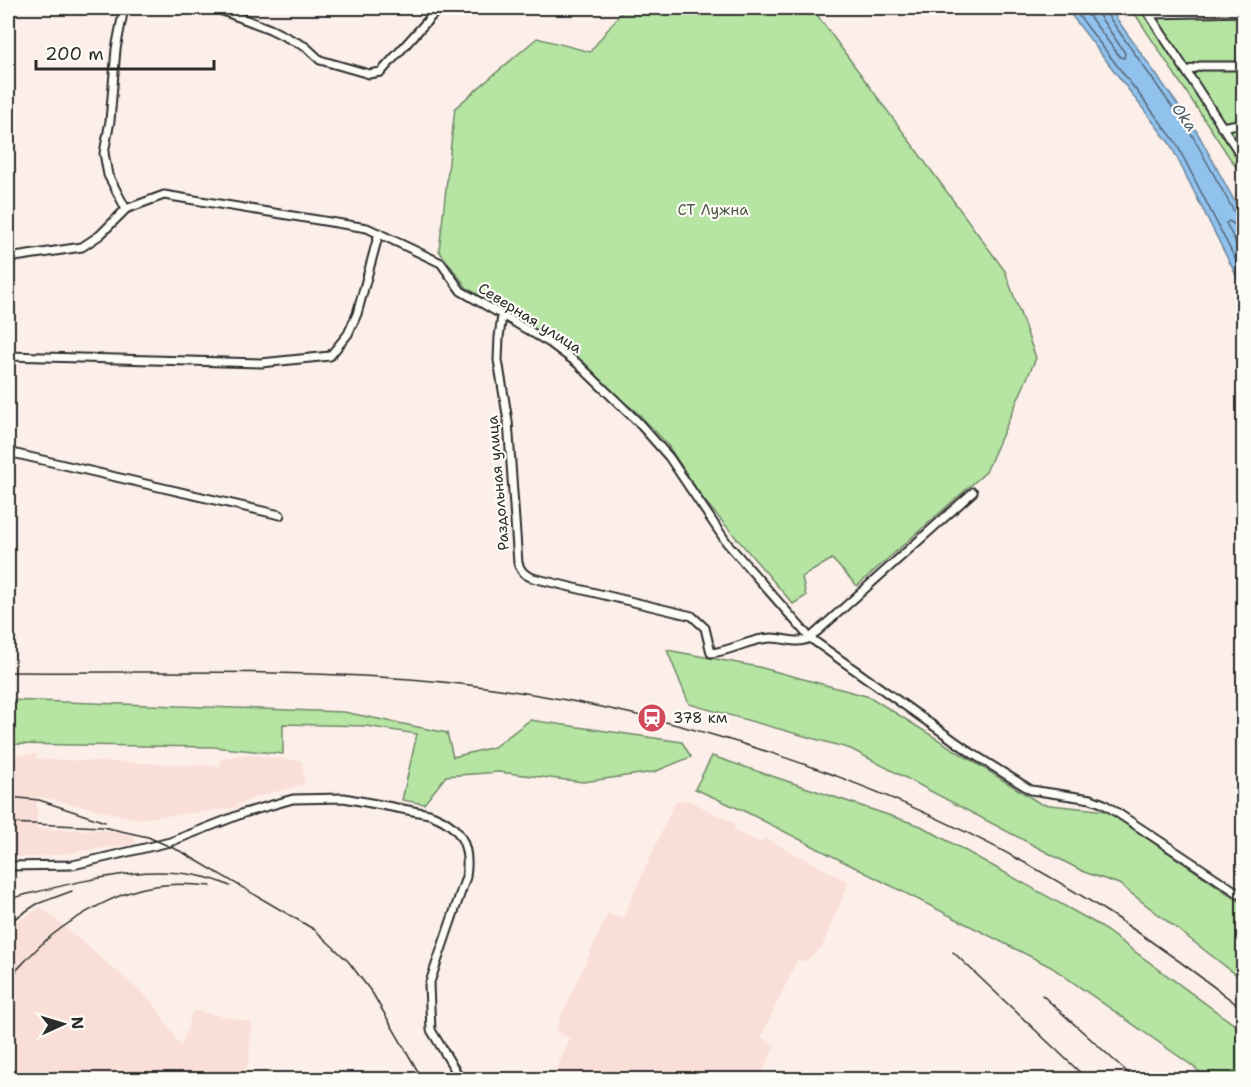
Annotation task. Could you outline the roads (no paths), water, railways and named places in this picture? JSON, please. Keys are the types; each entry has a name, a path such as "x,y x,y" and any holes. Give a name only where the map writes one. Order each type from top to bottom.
{"street":[{"path":"124,8 116,49 110,121 104,153 108,175 126,208"},
{"path":"214,8 270,29 306,47 320,60 369,74 381,72 439,8"},
{"path":"1145,8 1244,160"},
{"path":"1150,14 1244,12"},
{"path":"1187,72 1200,66 1244,66"},
{"path":"1221,127 1244,123"},
{"name":"Северная улица","path":"8,258 81,246 99,235 126,208 164,195 367,228 441,263 461,291 550,343 577,363 638,422 669,458 727,543 810,638 973,754 1031,790 1092,799 1104,804 1244,897"},
{"path":"8,356 261,363 330,356 348,334 357,314 379,233"},
{"name":"Раздольная улица","path":"502,316 498,360 508,420 520,569 533,578 692,616 705,628 711,653 772,638 798,642 804,642 810,638"},
{"path":"8,452 280,514"},
{"path":"810,638 973,492"},
{"path":"8,866 73,865 170,842 244,813 293,800 344,798 441,818 452,825 462,839 468,857 468,867 429,985 431,1030 461,1080"}],"water":[{"name":"Oka","path":"1066,8 1109,8 1197,132 1243,217 1243,289 1170,144"}],"railway":[{"path":"8,672 259,673 410,679 502,689 595,706 686,727 777,755 866,788 952,826 1036,869 1115,917 1244,1010"},
{"path":"8,797 39,800 105,822"},
{"path":"8,823 103,827 148,837 182,852 315,930 348,961 373,994 423,1080"},
{"path":"8,899 90,880 148,872 204,877 230,886"},
{"path":"8,979 51,936 87,912 114,898 142,888 162,885 211,886"},
{"path":"8,923 37,904 72,891"},
{"path":"953,952 1088,1080"},
{"path":"1042,995 1136,1080"}],"place":[{"name":"378 км","path":"652,718"}],"park label":[{"name":"СТ Лужна","path":"713,210"}]}
